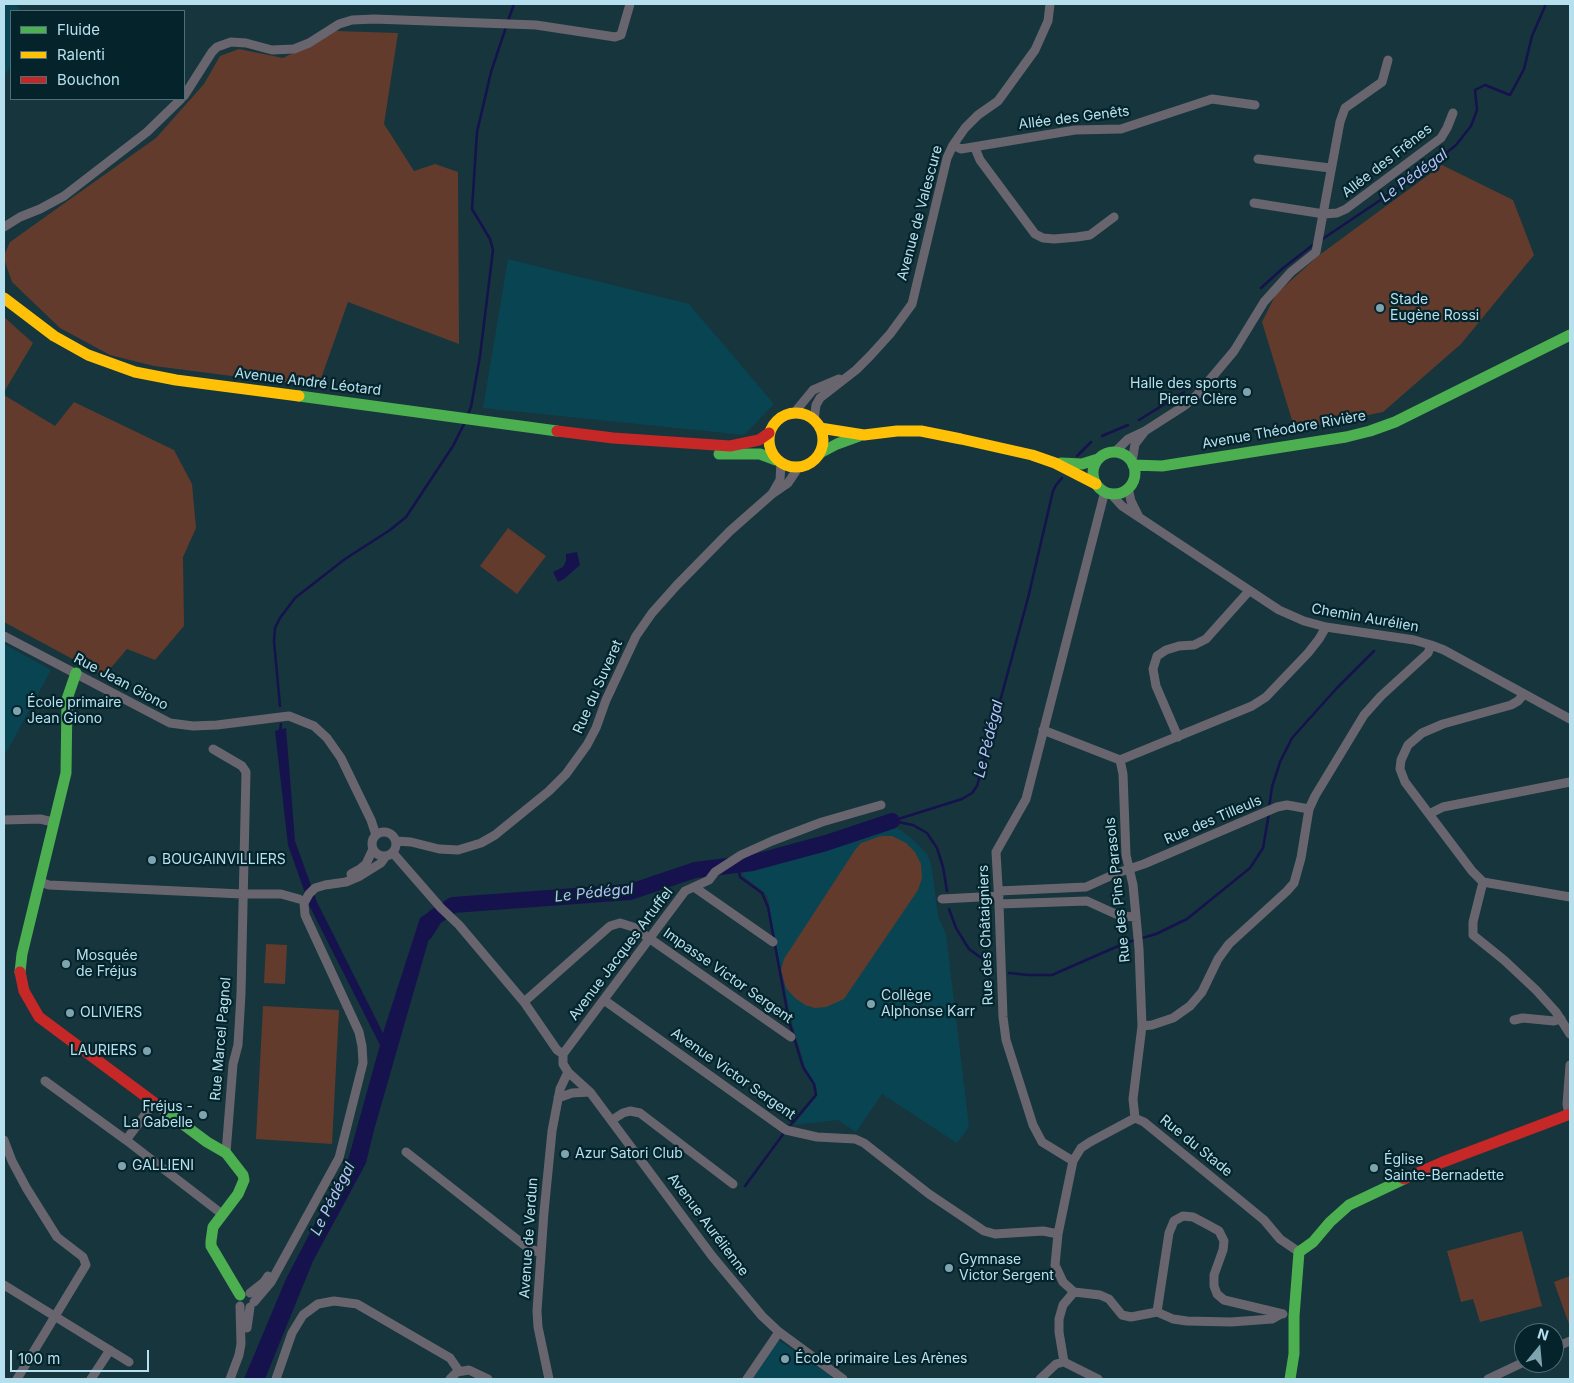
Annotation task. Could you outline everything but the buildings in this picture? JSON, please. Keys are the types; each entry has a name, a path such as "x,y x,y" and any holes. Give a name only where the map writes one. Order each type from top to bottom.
{"main road":[{"name":"Avenue André Léotard","path":"4,286 16,307"},
{"name":"Avenue André Léotard","path":"4,298 54,336 88,355 135,372 176,380 613,438 730,446 759,440 769,432"},
{"name":"Avenue Théodore Rivière","path":"1134,478 1162,466 1346,437 1370,431 1395,422 1570,335"},
{"path":"864,434 837,444 820,453 811,463 798,468 789,467 778,461 769,447 769,432 778,419 786,414 802,413 817,424 838,432 864,434 921,431 999,448 1055,463 1090,463 1102,455 1115,452 1127,456 1132,463 1134,478 1128,488 1116,493 1104,489 1055,463"},
{"path":"817,424 823,440 820,453"},
{"name":"Avenue André Léotard","path":"613,438 624,442 723,454 760,454 778,461"},
{"path":"1098,459 1093,471 1104,489"},
{"name":"Avenue Théodore Rivière","path":"1132,463 1162,466"},
{"path":"76,674 71,684 68,699 66,773 22,954 20,972 24,991 39,1017 207,1142 226,1153 243,1175 244,1180 238,1194 213,1227 211,1246 247,1301"},
{"path":"1290,1379 1294,1354 1294,1316 1299,1252 1313,1242 1330,1222 1349,1205 1378,1190 1443,1162 1570,1115"}],"street":[{"path":"185,94 212,52 231,42 246,42 279,50 294,48 309,43 333,26 352,20 424,20 536,25 615,37 621,34 630,4"},
{"name":"Avenue de Valescure","path":"817,424 816,405 820,398 863,363 890,334 912,304 947,158 953,145 965,128 978,115 998,101 1035,50 1048,21 1050,4"},
{"path":"1115,452 1128,439 1145,431 1184,406 1197,395 1234,351 1264,302 1291,272 1316,252 1324,214 1330,168 1345,108 1382,82 1388,60"},
{"name":"Allée des Genêts","path":"953,145 962,149 975,148 1075,130 1121,129 1212,99 1255,105"},
{"path":"5,228 20,217 64,196 146,132 180,100"},
{"name":"Allée des Frênes","path":"1324,214 1337,214 1346,209 1441,138 1453,112"},
{"path":"975,148 980,160 1035,234 1043,238 1054,239 1090,235 1114,217"},
{"path":"1258,158 1330,168"},
{"path":"1254,202 1324,214"},
{"name":"Avenue de Valescure","path":"794,413 813,390 844,378"},
{"path":"1132,463 1134,444 1145,431"},
{"name":"Rue du Suveret","path":"772,494 780,480 778,461"},
{"name":"Rue du Suveret","path":"396,841 458,850 481,843 549,792 566,774 587,745 636,636 652,613 730,531 772,494 788,483 798,468"},
{"path":"1128,488 1131,501 1138,515"},
{"name":"Chemin Aurélien","path":"1104,489 1122,506 1279,610 1304,621 1326,627 1414,640 1431,645 1444,650 1570,719"},
{"name":"Rue des Châtaigniers","path":"1073,1161 1042,1142 1033,1125 1006,1040 1003,1017 996,852 1026,799 1104,489"},
{"path":"1178,737 1156,686 1153,669 1157,656 1166,650 1179,646 1194,645 1206,639 1249,591"},
{"path":"1043,730 1120,760 1252,706 1266,697 1320,639 1326,627"},
{"name":"Rue Jean Giono","path":"4,636 170,723 193,726 217,725 289,716 314,726 327,738 341,758 371,820 376,835"},
{"path":"1142,1026 1174,1018 1190,1006 1202,992 1218,960 1229,944 1290,887 1301,858 1309,809 1315,796 1364,715 1381,696 1428,653 1431,645"},
{"path":"1524,694 1511,705 1436,727 1422,734 1408,745 1401,760 1400,769 1404,782 1472,871 1484,882 1570,897"},
{"name":"Rue Marcel Pagnol","path":"213,749 242,766 246,772 241,994 238,1045 233,1064 226,1153"},
{"name":"Rue des Pins Parasols","path":"1120,760 1123,774 1126,855 1133,886 1139,949 1142,1026 1133,1099 1135,1118"},
{"path":"1429,814 1443,807 1570,782"},
{"name":"Avenue Jacques Artuffel","path":"563,1054 685,891 709,880 715,872 733,860 772,840 881,805"},
{"name":"Rue des Tilleuls","path":"1086,887 1277,807 1287,805 1309,809"},
{"path":"4,820 40,819 53,822"},
{"path":"40,882 48,885 302,896 314,888 333,881 352,874 360,869 366,864 373,849 372,841 376,835 384,831 395,837 396,848 381,864 346,882 333,881"},
{"path":"373,849 378,855 389,854"},
{"path":"389,854 459,925 524,1002 557,1050 563,1054 563,1064 568,1072"},
{"path":"1484,882 1474,922 1473,935 1504,960 1536,990 1561,1019 1570,1034"},
{"path":"694,887 773,942"},
{"path":"942,899 999,897 1086,887 1086,901"},
{"path":"230,1379 239,1355 247,1301 270,1282 338,1158 363,1063 359,1032 305,915 302,896"},
{"path":"999,897 1086,901 1120,916 1136,917"},
{"name":"Impasse Victor Sergent","path":"524,1002 610,926 620,923 633,927 791,1037"},
{"name":"Avenue Victor Sergent","path":"604,1000 786,1130 817,1137 855,1139 864,1143 929,1194 984,1231 995,1234 1043,1231 1058,1234"},
{"path":"1514,1020 1523,1018 1554,1021 1561,1019"},
{"path":"1570,1065 1567,1104 1570,1115"},
{"name":"Avenue Aurélienne","path":"568,1072 590,1092 712,1256 762,1316 779,1332 842,1379"},
{"name":"Avenue de Verdun","path":"549,1379 538,1327 537,1310 552,1131 560,1089 568,1072"},
{"path":"45,1081 222,1214"},
{"path":"558,1098 572,1092 590,1092"},
{"path":"126,1140 154,1103"},
{"path":"612,1120 630,1111 640,1113 733,1184"},
{"path":"1135,1118 1081,1148 1073,1161 1058,1234 1055,1265 1063,1282 1074,1292 1100,1295 1109,1299 1122,1315 1131,1318 1157,1312 1173,1319 1222,1322 1272,1319 1281,1314"},
{"name":"Rue du Stade","path":"1135,1118 1144,1122 1213,1178 1264,1220 1286,1244 1299,1252"},
{"path":"4,1140 12,1161 27,1190 57,1237 84,1257 86,1265 17,1379"},
{"path":"406,1152 528,1248 541,1253"},
{"path":"1157,1312 1169,1233 1174,1221 1182,1216 1192,1217 1219,1231 1224,1241 1223,1250 1214,1275 1214,1286 1217,1294 1224,1300 1294,1316"},
{"path":"4,1285 129,1362"},
{"path":"1064,1362 1059,1332 1059,1319 1064,1305 1074,1292"},
{"path":"235,1379 246,1346 247,1301"},
{"path":"276,1379 292,1333 303,1315 318,1304 334,1301 356,1304 450,1358 459,1371"},
{"path":"747,1379 779,1332"},
{"path":"92,1379 110,1350"},
{"path":"1040,1379 1056,1364 1064,1362 1098,1379"},
{"path":"1488,1379 1514,1367"},
{"path":"450,1379 459,1371 469,1370 488,1379"}],"shaded area":[{"path":"4,4 14,4 21,10 10,10 10,67 4,76"},
{"path":"336,31 398,33 384,124 414,171 435,164 458,172 459,344 348,302 318,387 154,366 110,355 60,328 12,282 5,262 5,253 10,242 156,138 204,84 220,56 239,49 283,58"},
{"name":"Stade Eugène Rossi","path":"1442,165 1513,200 1534,255 1461,344 1383,412 1295,430 1262,322 1276,294 1318,256"},
{"path":"508,259 689,304 774,404 744,435 483,408"},
{"path":"4,317 33,343 4,392"},
{"path":"4,395 55,426 74,402 174,450 192,484 196,528 183,557 184,626 155,660 127,649 104,676 4,622"},
{"path":"508,528 546,556 517,594 480,566"},
{"name":"École primaire Jean Giono","path":"4,644 51,670 6,753 4,752"},
{"name":"Collège Alphonse Karr","path":"896,827 910,837 927,854 931,863 938,916 946,934 969,1127 957,1143 882,1094 856,1132 838,1120 794,1125 816,1097 817,1090 806,1070 792,1023 768,898 764,892 743,876 743,873"},
{"path":"881,836 892,836 906,843 915,852 921,864 922,878 918,890 844,999 826,1007 815,1008 805,1005 786,988 781,970 784,959 855,850 861,843"},
{"path":"266,944 287,945 285,984 264,983"},
{"path":"263,1006 339,1010 332,1144 256,1139"},
{"path":"1522,1231 1542,1306 1480,1322 1473,1299 1461,1302 1447,1251"},
{"path":"1570,1276 1570,1327 1554,1282"},
{"name":"École primaire Les Arènes","path":"777,1339 835,1379 751,1379"}],"water":[{"path":"577,552 580,565 558,582 553,572 563,567 566,561 566,554"},
{"path":"286,728 295,841 317,902 383,1033 420,918 433,909 440,918 432,928 366,1163 313,1261 265,1379 244,1379 286,1279 348,1160 380,1045 310,907 288,845 275,731"}],"waterway":[{"path":"508,21 514,4"},
{"name":"Le Pédégal","path":"1321,240 1428,168 1456,145 1471,126 1477,110 1475,90 1485,85 1510,95 1524,69 1532,36 1546,4"},
{"path":"468,414 471,407 480,356 493,250 490,239 472,209 477,132 491,72 506,27"},
{"name":"Le Pédégal","path":"1261,288 1314,244"},
{"name":"Le Pédégal","path":"1139,420 1184,392"},
{"path":"280,706 274,641 275,628 280,618 295,598 345,559 390,530 406,517 453,446 465,422"},
{"name":"Le Pédégal","path":"1102,436 1128,425"},
{"name":"Le Pédégal","path":"1077,456 1091,442"},
{"name":"Le Pédégal","path":"892,821 962,799 972,793 977,786 1028,598 1053,491 1062,478"},
{"path":"1269,808 1272,787 1280,762 1292,738 1336,689 1374,651"},
{"path":"280,732 281,724"},
{"path":"1009,973 1052,975 1125,943 1156,934 1187,919 1250,868 1263,848 1269,813"},
{"name":"Le Pédégal","path":"425,933 435,917 453,905 630,892 695,870 752,863 826,843 892,821"},
{"path":"893,821 913,825 927,833 937,848 943,867 947,891"},
{"path":"738,866 740,877 762,893 768,907 789,1021 803,1067 814,1084 816,1095 788,1128"},
{"path":"949,909 956,928 969,949 992,966"},
{"path":"745,1186 784,1133"}],"traffic: fast":[{"path":"1133,465 1162,466 1346,437 1370,431 1395,422 1570,335"},
{"path":"299,396 557,431"},
{"path":"820,453 859,436"},
{"path":"1114,452 1129,458 1135,473 1129,488 1114,494 1099,488 1093,473 1099,458 1114,452"},
{"path":"719,454 760,454 776,460"},
{"path":"1061,463 1082,464 1098,459"},
{"path":"20,972 22,954 66,773 67,699 76,673"},
{"path":"164,1110 207,1142 226,1153 243,1175 244,1180 238,1194 213,1227 211,1241 211,1246 240,1295"},
{"path":"1290,1379 1294,1354 1294,1316 1299,1252 1313,1242 1330,1222 1349,1205 1404,1179"}],"traffic: slow":[{"path":"4,298 54,336 88,355 135,372 176,380 299,396"},
{"path":"791,413 801,413 811,417 819,425 823,440 819,455 811,463 801,467 791,467 781,463 773,455 769,445 769,435 773,425 781,417 791,413"},
{"path":"820,428 864,435 897,431 921,431 961,439 1032,455 1055,463 1096,484"}],"traffic: jam":[{"path":"557,431 613,438 730,446 759,440 769,433"},
{"path":"20,972 24,991 39,1017 164,1110"},
{"path":"1404,1179 1443,1162 1570,1114"}],"place":[{"name":"Stade Eugène Rossi","path":"1380,308"},
{"name":"Halle des sports Pierre Clère","path":"1247,392"},
{"name":"École primaire Jean Giono","path":"17,711"},
{"name":"BOUGAINVILLIERS","path":"152,860"},
{"name":"Mosquée de Fréjus","path":"66,964"},
{"name":"Collège Alphonse Karr","path":"871,1004"},
{"name":"OLIVIERS","path":"70,1013"},
{"name":"LAURIERS","path":"147,1051"},
{"name":"Fréjus - La Gabelle","path":"203,1115"},
{"name":"Azur Satori Club","path":"565,1154"},
{"name":"GALLIENI","path":"122,1166"},
{"name":"Église Sainte-Bernadette","path":"1374,1168"},
{"name":"Gymnase Victor Sergent","path":"949,1268"},
{"name":"École primaire Les Arènes","path":"785,1359"}]}
